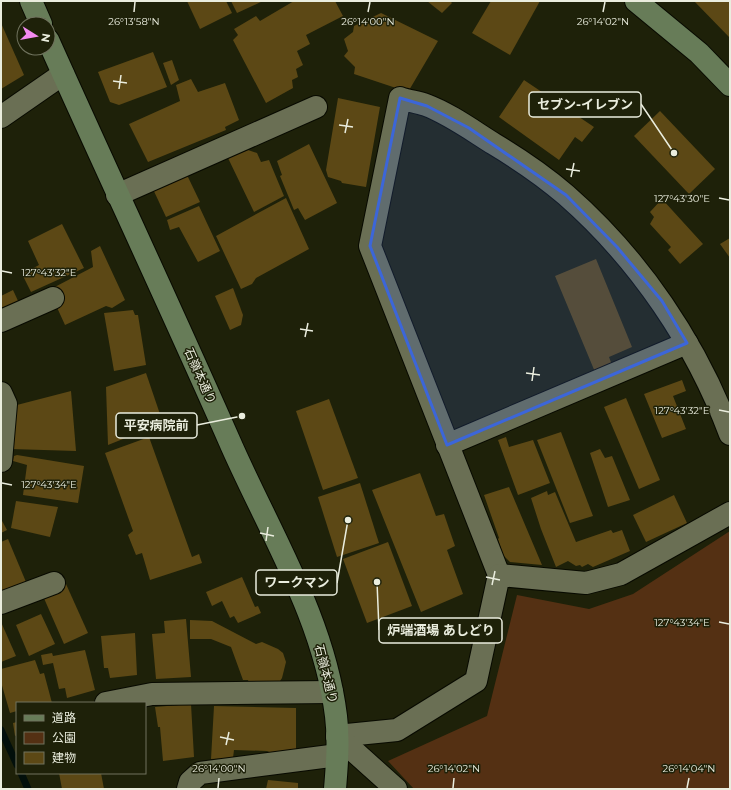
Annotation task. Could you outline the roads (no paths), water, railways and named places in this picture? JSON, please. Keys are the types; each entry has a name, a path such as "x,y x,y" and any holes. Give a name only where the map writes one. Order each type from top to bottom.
{"main road":[{"path":"31,1 38,16"},
{"path":"636,1 699,53 730,85"},
{"name":"石嶺本通り","path":"55,56 117,195 176,320 231,445 296,583 310,617 323,655 336,715 338,746 335,789"}],"street":[{"path":"1,117 63,74"},
{"path":"188,789 190,782 200,772 338,746 397,730 476,681 499,575 370,246 400,98 427,106 469,128 515,157 566,194 618,246 662,301 687,343 720,408 730,434"},
{"path":"117,195 316,107"},
{"path":"1,321 53,298"},
{"path":"447,445 687,343"},
{"path":"1,393 6,404 1,461"},
{"path":"499,575 586,582 621,574 730,513"},
{"path":"1,603 54,583"},
{"path":"111,702 152,694 332,692"},
{"path":"338,746 396,789"}],"waterway":[{"path":"1,730 16,763"},
{"path":"21,774 28,789"}],"place":[{"name":"セブン-イレブン","path":"674,153"},
{"name":"平安病院前","path":"242,416"},
{"name":"ワークマン","path":"348,520"},
{"name":"炉端酒場 あしどり","path":"377,582"}]}
